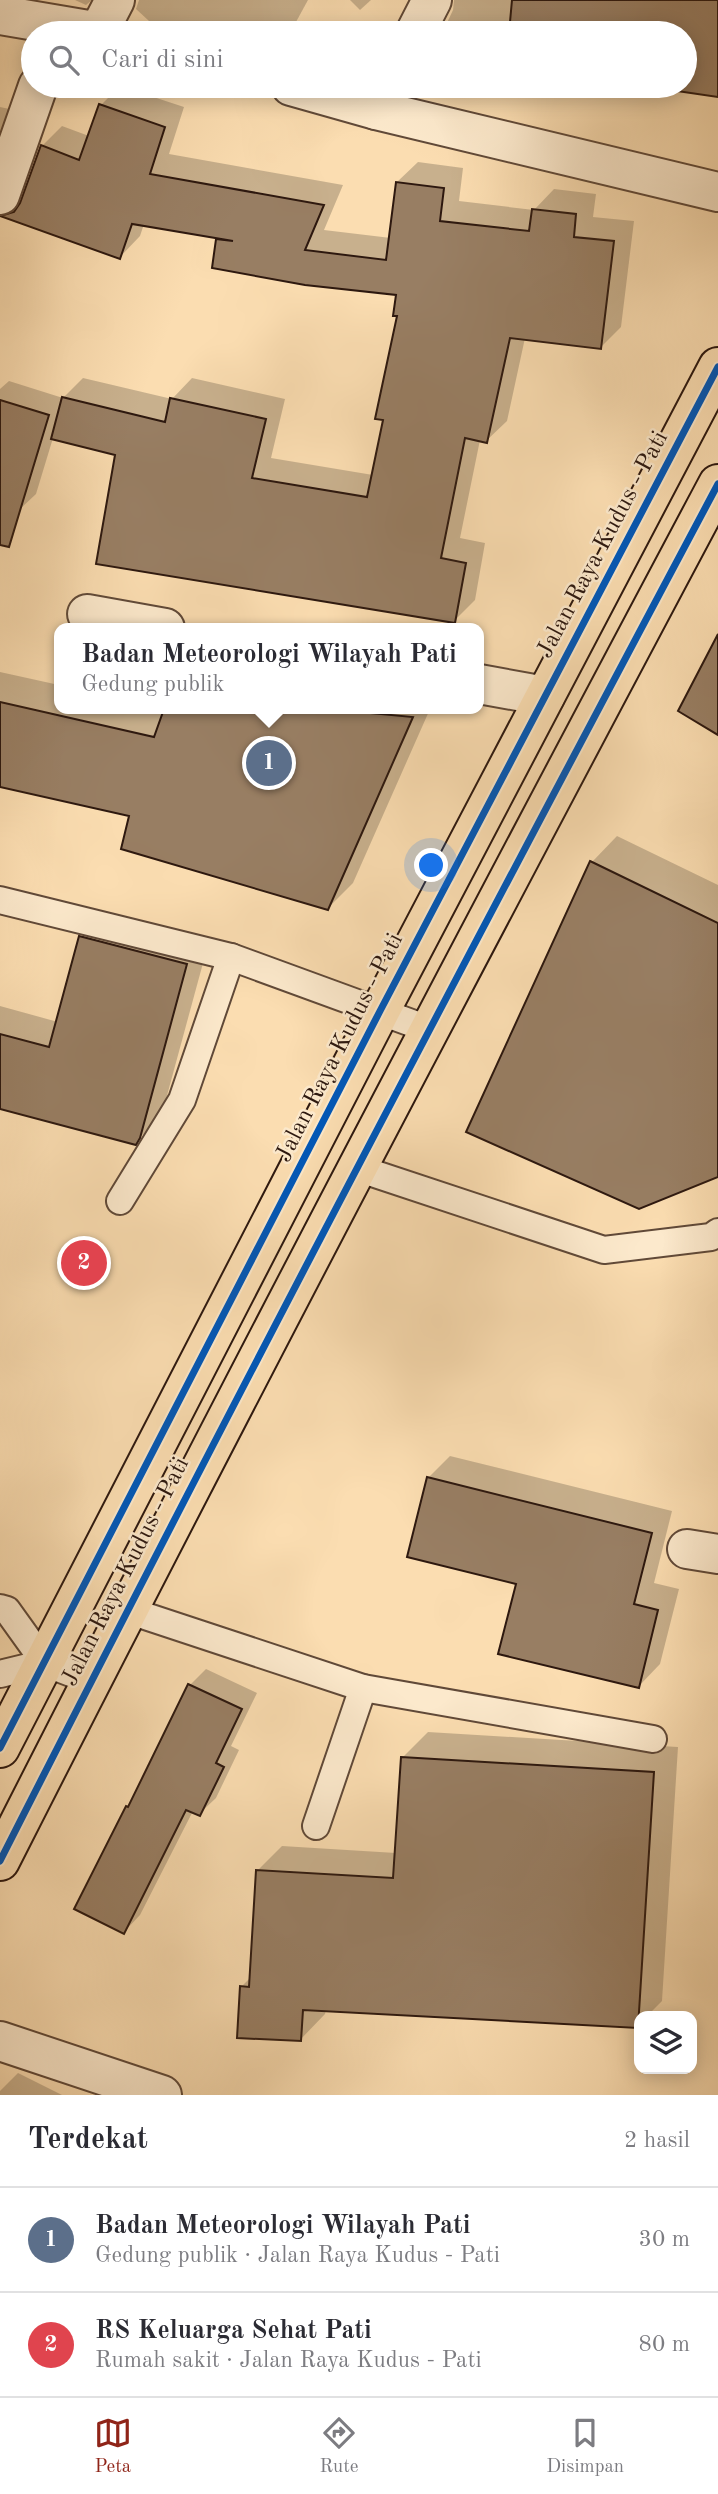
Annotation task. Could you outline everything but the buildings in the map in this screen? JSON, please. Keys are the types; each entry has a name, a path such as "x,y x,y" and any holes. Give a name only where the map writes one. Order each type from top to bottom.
{"main road":[{"name":"Jalan Raya Kudus - Pati","path":"0,1748 380,1011 718,367"},
{"name":"Jalan Raya Kudus - Pati","path":"0,1861 428,1029 718,484"}],"street":[{"path":"421,21 432,0"},
{"path":"0,15 25,21"},
{"path":"0,195 34,98"},
{"path":"382,98 718,192"},
{"path":"87,614 137,623"},
{"path":"484,685 545,696"},
{"path":"0,2041 162,2095"}],"lane":[{"path":"0,900 231,957 428,1029"},
{"path":"120,1201 182,1100 231,957"},
{"path":"357,1168 604,1250 711,1237 718,1232"},
{"path":"0,1608 7,1611 45,1663 92,1681"},
{"path":"127,1610 363,1688 653,1739"},
{"path":"0,1674 45,1663"},
{"path":"316,1826 363,1688"}],"cycle path":[{"path":"0,1748 380,1011 718,367"},
{"path":"0,1861 356,1171 718,484"}],"place":[{"name":"Badan Meteorologi Wilayah Pati","path":"269,763"},
{"name":"RS Keluarga Sehat Pati","path":"84,1263"}]}
